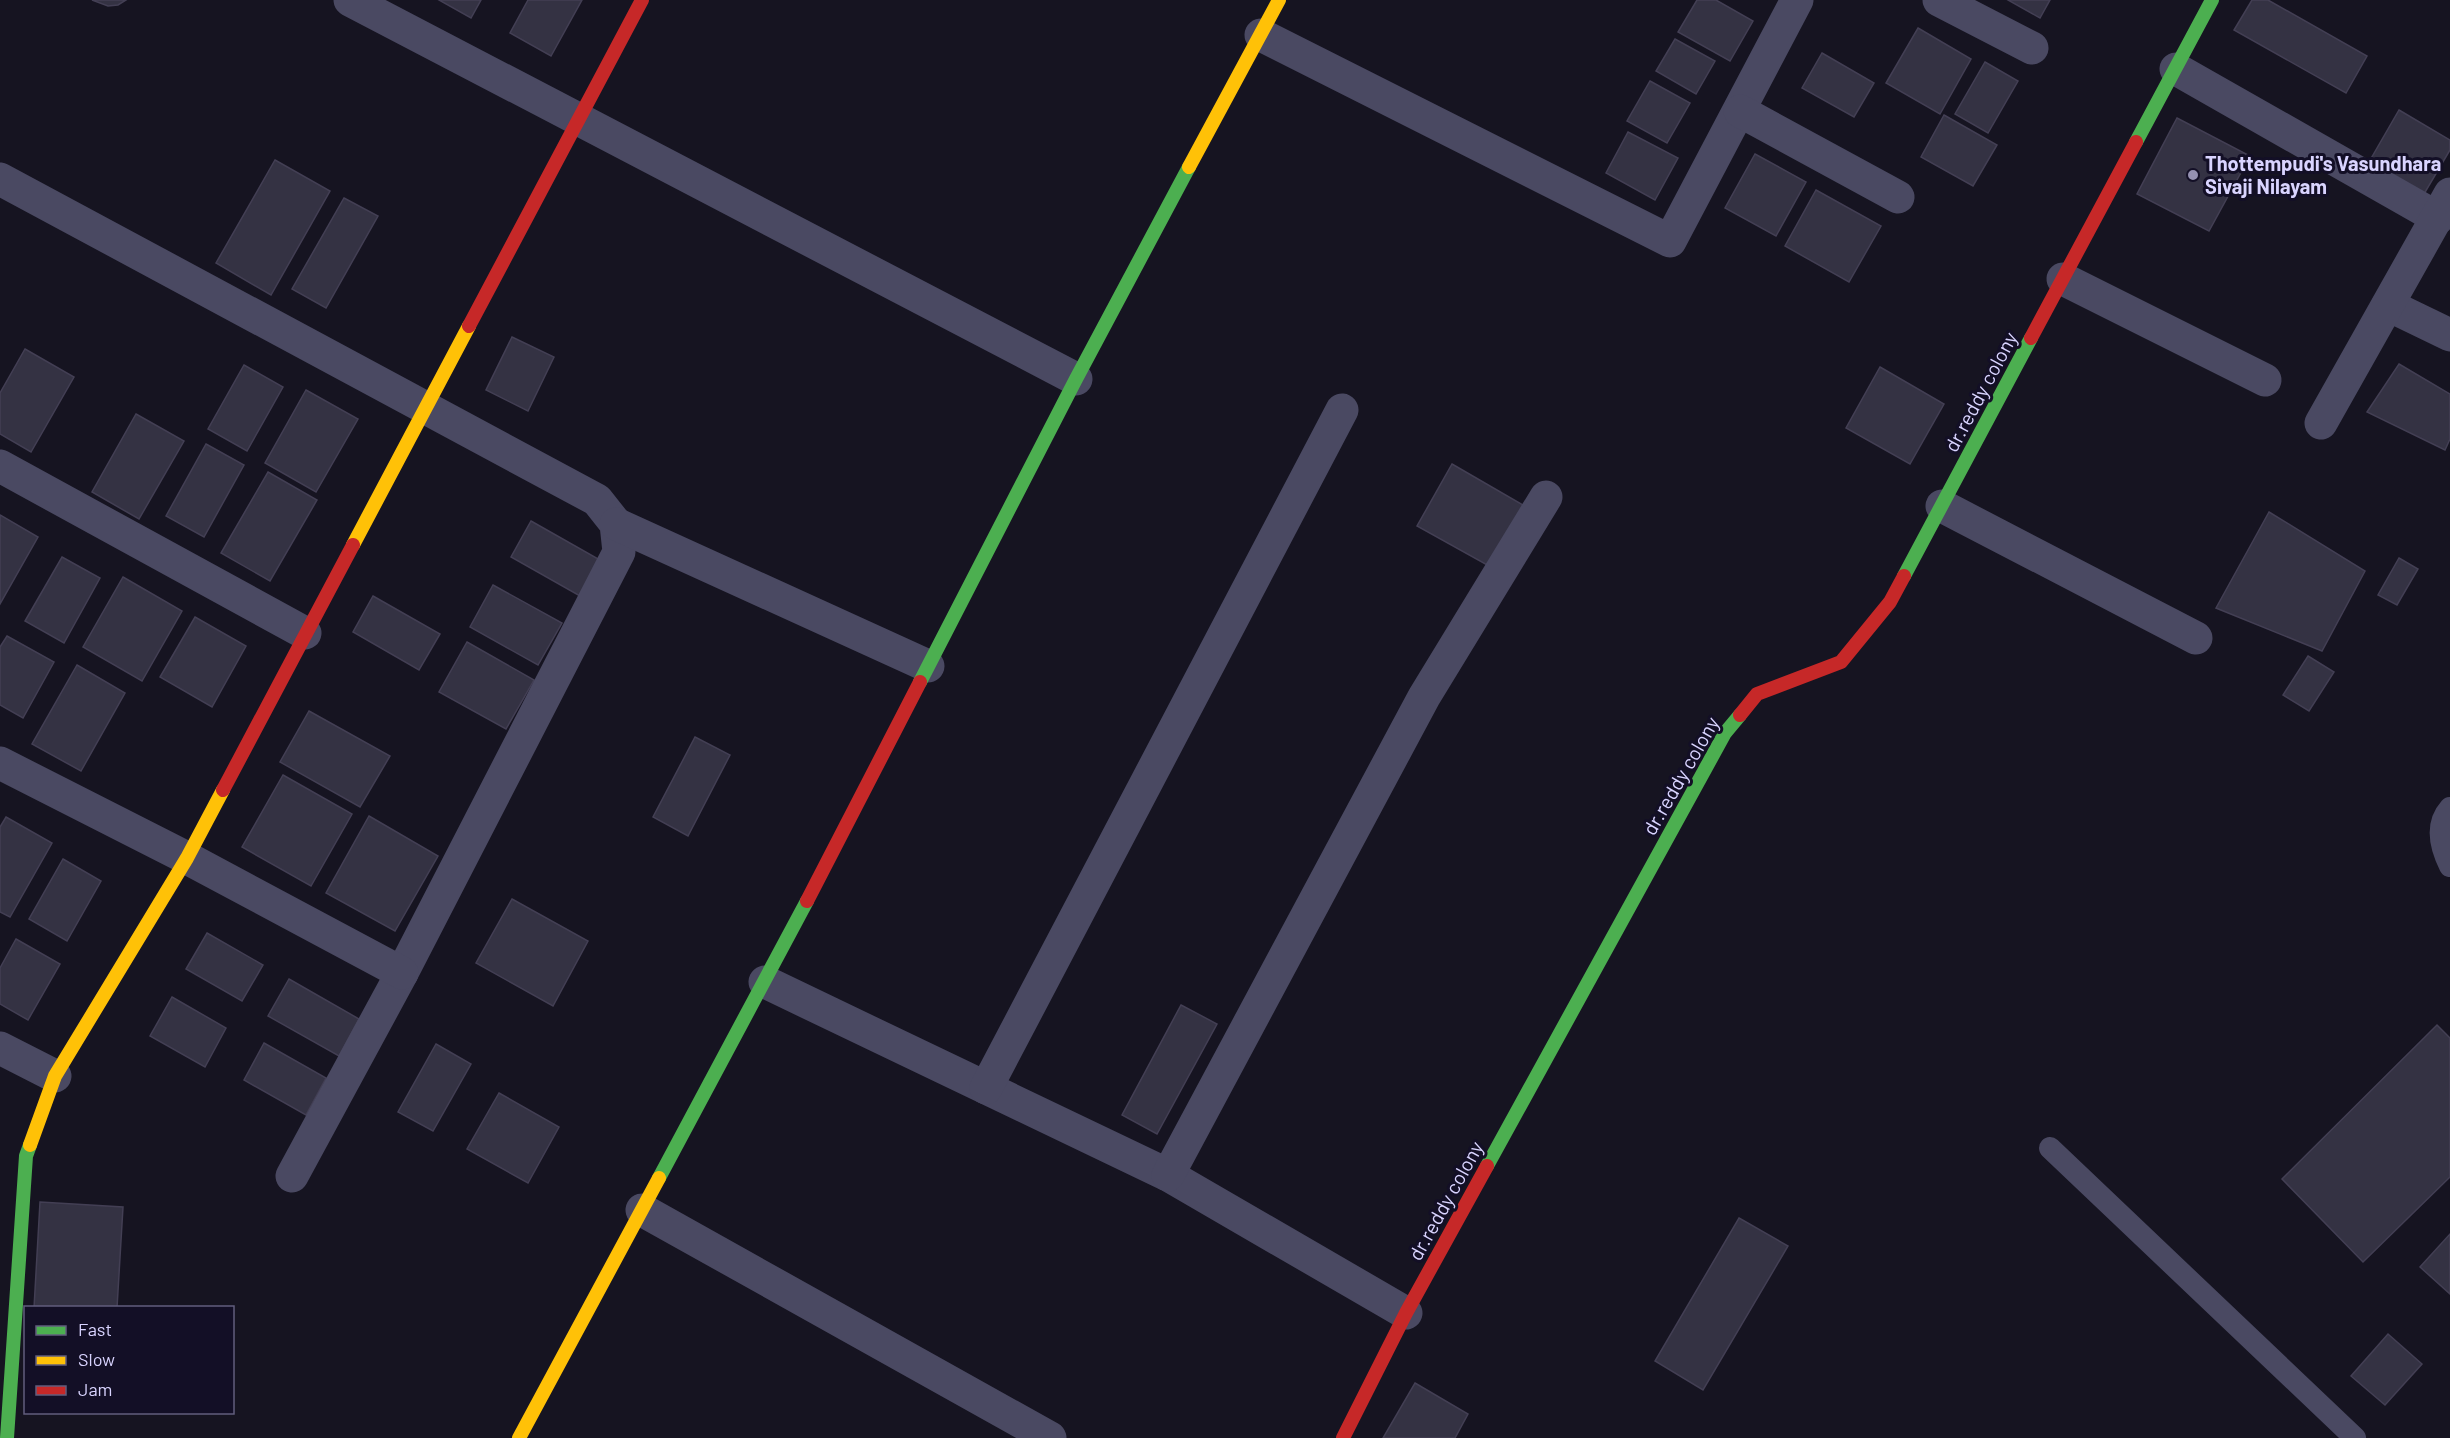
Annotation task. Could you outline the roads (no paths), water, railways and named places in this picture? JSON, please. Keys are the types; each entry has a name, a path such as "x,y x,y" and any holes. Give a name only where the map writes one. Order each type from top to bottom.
{"street":[{"path":"350,0 1076,379"},
{"path":"7,1438 26,1156 55,1076 187,858 642,0"},
{"path":"519,1438 765,982 1076,379 1278,0"},
{"path":"1261,35 1670,242 1797,0"},
{"path":"1939,0 2032,48"},
{"name":"dr.reddy colony","path":"1342,1438 1406,1313 1725,733 1757,694 1841,662 1890,602 2212,0"},
{"path":"2176,69 2444,206 2321,423"},
{"path":"1740,111 1898,197"},
{"path":"0,179 597,500 616,524 928,666"},
{"path":"2063,279 2265,380"},
{"path":"2388,305 2450,335"},
{"path":"986,1088 1342,410"},
{"path":"0,466 305,633"},
{"path":"1167,1175 1424,697 1546,497"},
{"path":"1942,506 2196,638"},
{"path":"292,1176 402,973 620,552 616,524"},
{"path":"0,763 187,858 402,973"},
{"path":"765,982 1167,1175 1406,1313"},
{"path":"0,1048 55,1076"},
{"path":"642,1210 1050,1438"}],"lane":[{"path":"2450,808 2440,830 2442,850 2450,866"},
{"path":"2050,1148 2355,1438"}],"place":[{"name":"Thottempudi's Vasundhara Sivaji Nilayam","path":"2193,175"}]}
